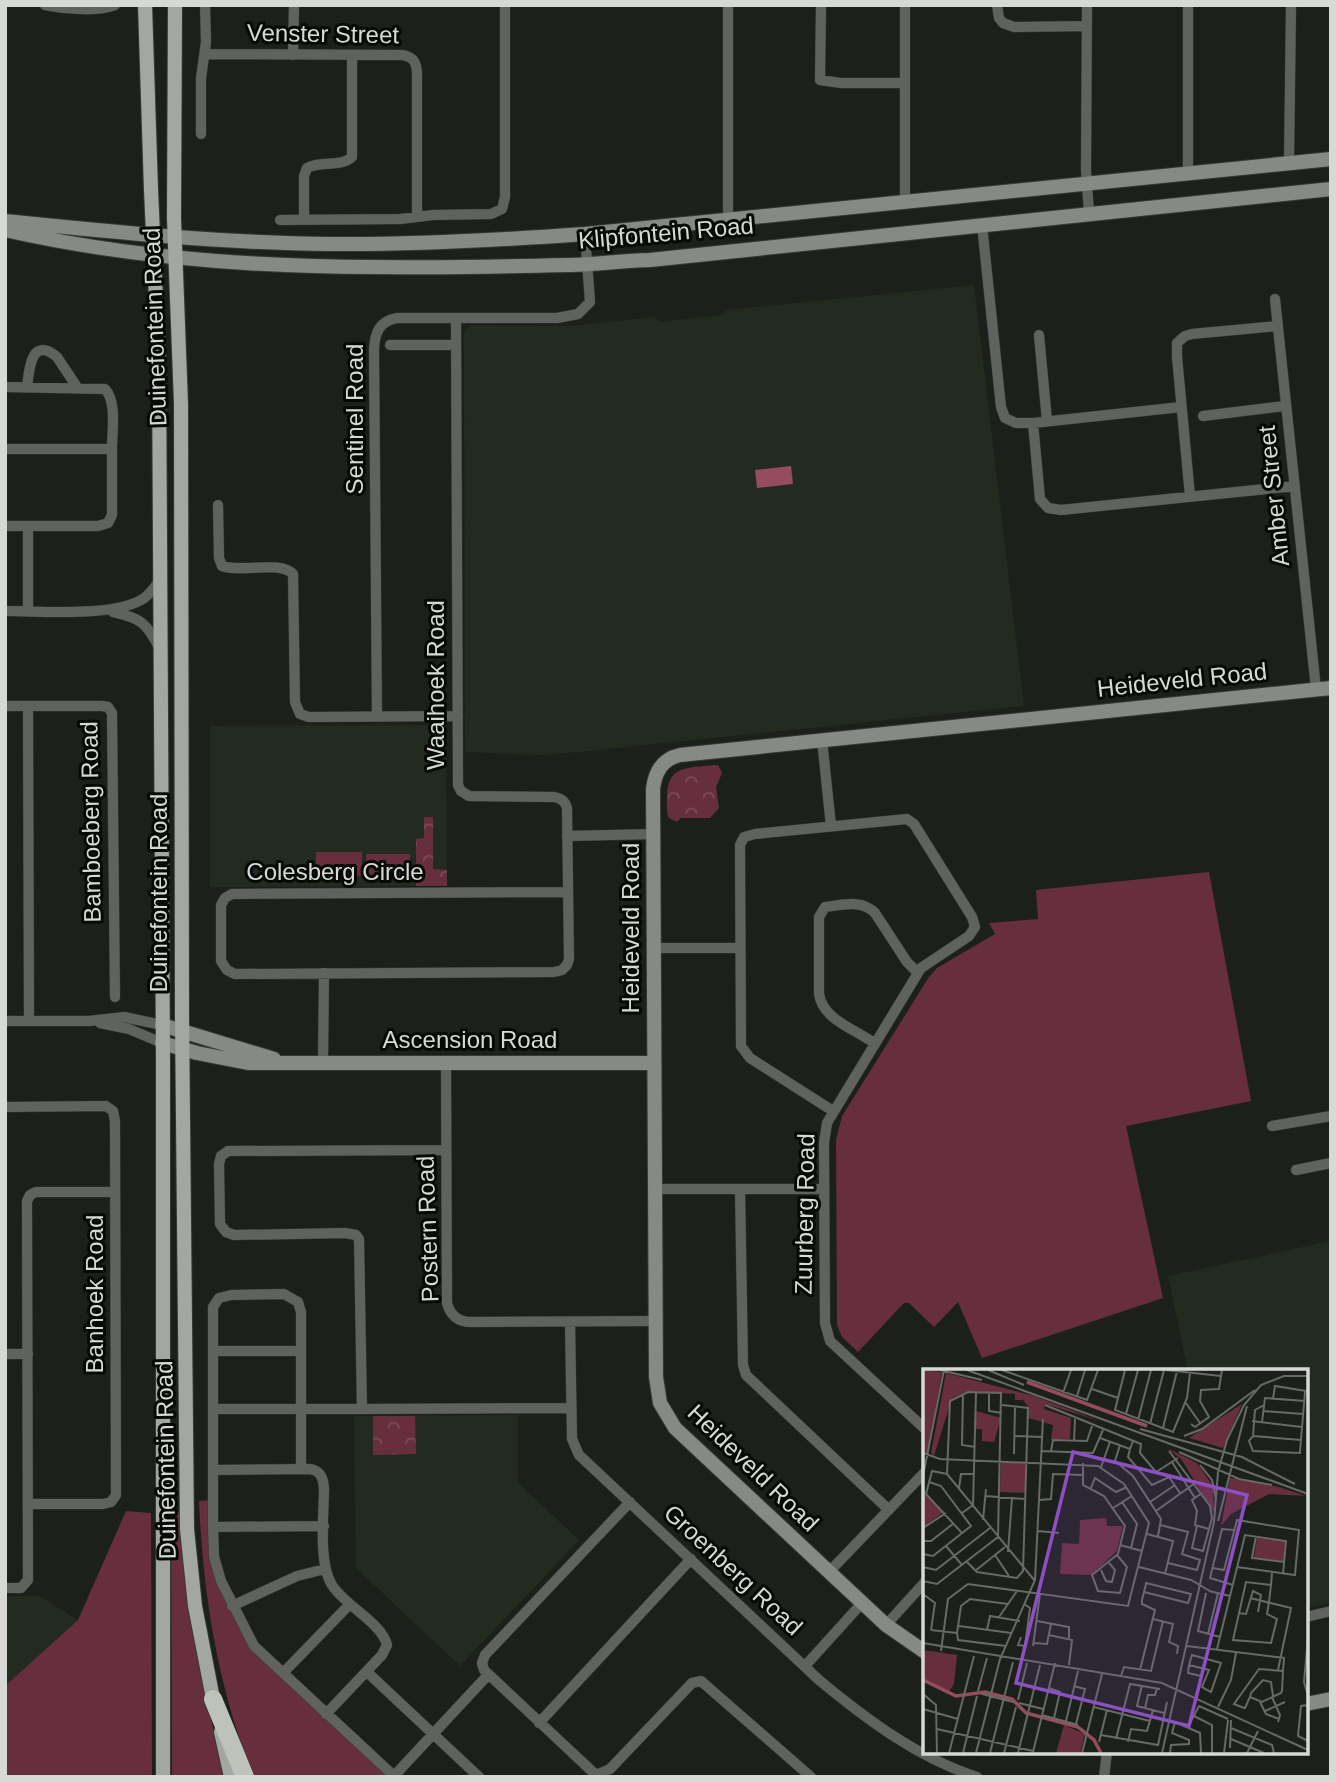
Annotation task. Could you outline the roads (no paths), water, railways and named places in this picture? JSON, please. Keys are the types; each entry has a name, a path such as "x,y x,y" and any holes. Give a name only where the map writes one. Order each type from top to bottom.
{"highway":[{"path":"213,1699 245,1777"}],"main road":[{"name":"Duinefontein Road","path":"145,5 159,365 163,1777"},
{"name":"Duinefontein Road","path":"175,5 175,235 181,404 182,1049 187,1529 193,1596 231,1777"},
{"name":"Klipfontein Road","path":"5,221 153,235 286,243 362,244 503,239 585,234 1331,159"},
{"name":"Klipfontein Road","path":"5,230 66,244 176,259 297,266 588,264 650,260 1331,188"},
{"name":"Heideveld Road","path":"923,1651 886,1625 829,1572 668,1420 660,1403 657,1390 656,1321 655,779 662,765 680,755 1324,688"},
{"name":"Ascension Road","path":"162,1025 285,1063"},
{"name":"Ascension Road","path":"162,1043 242,1063 654,1063"},
{"path":"1308,1704 1331,1699"}],"street":[{"path":"45,5 106,8 115,5"},
{"path":"201,134 205,5"},
{"path":"293,55 294,5"},
{"path":"280,220 486,215 502,209 505,197 505,5"},
{"path":"727,219 728,5"},
{"path":"821,5 820,80 841,83 904,83"},
{"path":"905,5 905,201"},
{"path":"997,5 1001,21 1010,26 1087,26"},
{"path":"1087,5 1089,213"},
{"path":"1188,5 1188,174"},
{"path":"1289,163 1291,5"},
{"name":"Venster Street","path":"205,54 402,55 412,58 417,64 417,216"},
{"path":"304,220 304,176 307,169 316,165 345,162 352,158 352,55"},
{"path":"982,225 1003,412 1010,422 1033,423 1181,407"},
{"name":"Sentinel Road","path":"377,717 374,340 382,323 392,318 557,318 578,314 590,302 585,234"},
{"name":"Amber Street","path":"1275,299 1295,486 1324,688"},
{"name":"Waaihoek Road","path":"456,318 458,785 461,791 469,796 560,798 567,806 569,959 565,968"},
{"path":"1190,496 1177,343 1192,334 1277,326"},
{"path":"1039,335 1047,421"},
{"path":"390,345 456,345"},
{"path":"27,387 31,359 42,351 57,358 77,387"},
{"path":"5,387 99,387 108,391 111,402 112,449 112,515 108,523 98,526 5,526"},
{"path":"1203,415 1285,406"},
{"path":"1033,423 1040,499 1048,508 1061,509 1295,486"},
{"path":"5,449 112,449"},
{"path":"218,505 219,558 222,566 232,569 282,568 293,574 297,711 309,717 458,716"},
{"path":"28,611 29,527"},
{"path":"5,611 107,610 144,599 159,581"},
{"path":"107,610 138,618 160,647"},
{"name":"Bamboeberg Road","path":"5,706 102,706 108,707 112,713 115,997"},
{"path":"28,706 29,1021"},
{"path":"822,740 831,825 755,834 742,839 740,1039 744,1052 750,1058 833,1111"},
{"name":"Zuurberg Road","path":"831,825 897,818 911,821 972,917 975,927 969,936 935,957 918,973 833,1111 827,1123 824,1143 827,1335 836,1348 923,1428"},
{"path":"567,836 654,834"},
{"name":"Colesberg Circle","path":"565,968 554,972 235,974 227,970 221,958 223,900 235,894 568,892"},
{"path":"874,1043 831,1016 821,1003 820,912 825,907 856,904 870,908 907,962 918,973"},
{"path":"654,948 740,948"},
{"path":"323,1063 324,973"},
{"path":"5,1021 89,1021 130,1017 162,1025"},
{"path":"89,1021 130,1029 162,1043"},
{"name":"Postern Road","path":"446,1063 447,1303 450,1312 466,1322 656,1321"},
{"name":"Banhoek Road","path":"5,1107 110,1107 115,1116 116,1495 111,1502 103,1504 28,1504"},
{"path":"1272,1126 1331,1116"},
{"path":"362,1409 359,1239 356,1235 345,1233 226,1233 220,1221 220,1160 223,1154 231,1150 446,1150"},
{"path":"1296,1170 1331,1163"},
{"path":"655,1189 824,1189"},
{"path":"740,1189 743,1365 746,1375 889,1510"},
{"path":"5,1588 21,1588 28,1580 28,1198 36,1192 115,1192"},
{"path":"301,1469 300,1306 295,1298 284,1294 231,1295 219,1298 213,1307 213,1527 216,1567 232,1606 254,1646 395,1776 487,1675"},
{"name":"Groenberg Road","path":"570,1322 572,1439 575,1449 805,1666 861,1714 923,1752"},
{"path":"213,1351 300,1351"},
{"path":"5,1353 28,1354"},
{"path":"213,1409 571,1408"},
{"path":"213,1470 301,1469 314,1470 321,1476 324,1488 326,1569 331,1584 386,1642 384,1653 326,1714"},
{"path":"829,1572 923,1474"},
{"path":"629,1502 485,1656 482,1666 487,1675 589,1770 600,1775 610,1769 691,1683 701,1681 811,1777"},
{"path":"213,1527 324,1526"},
{"path":"539,1723 691,1559"},
{"path":"232,1606 297,1576 326,1569"},
{"path":"886,1625 923,1584"},
{"path":"805,1666 862,1603"},
{"path":"283,1673 349,1604"},
{"path":"1308,1617 1331,1611"},
{"path":"367,1672 479,1777"},
{"name":"Groenberg Road","path":"927,1754 977,1777"},
{"path":"1104,1777 1107,1754"}]}
